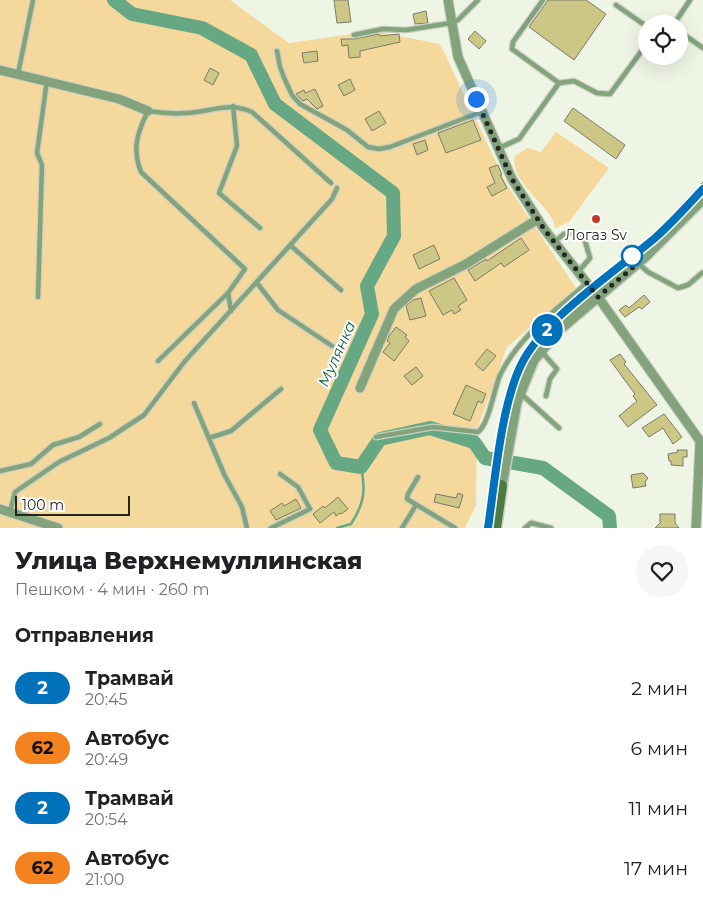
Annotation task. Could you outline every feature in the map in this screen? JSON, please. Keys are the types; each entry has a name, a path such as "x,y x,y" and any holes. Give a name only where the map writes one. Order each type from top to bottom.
{"main road":[{"path":"494,528 501,486"}],"street":[{"path":"448,0 458,57 512,179 554,242 598,297 701,435 696,528"},
{"path":"0,70 48,80 120,99 148,111"},
{"path":"501,486 519,392 530,366 540,350 558,330 638,263 703,199"},
{"path":"360,388 394,309 416,289 466,264 538,219"},
{"path":"0,509 55,528"}],"lane":[{"path":"18,74 32,0"},
{"path":"354,35 383,29 406,30 451,23 458,20 478,0"},
{"path":"543,0 514,42 512,49 559,83 580,82 597,93 610,94 638,56"},
{"path":"680,15 690,0"},
{"path":"616,5 638,20"},
{"path":"688,37 703,48"},
{"path":"277,51 282,74 296,99 312,112 347,130 368,147 379,149 390,147 481,112"},
{"path":"38,297 42,165 37,153 48,80"},
{"path":"498,149 519,139 559,83"},
{"path":"233,106 238,146 219,193 260,228"},
{"path":"158,361 228,293 245,269 141,172 135,156 139,128 148,111 188,113 233,106 252,112 331,183"},
{"path":"10,513 14,492 59,462 109,438 144,415 185,360 332,199 337,188"},
{"path":"554,242 564,234 576,233 585,241 590,258 578,272"},
{"path":"290,246 341,290"},
{"path":"638,263 648,272 678,288 688,285 702,273"},
{"path":"256,283 278,310 332,346"},
{"path":"376,437 433,427 471,432 482,429 499,378 521,341 587,283"},
{"path":"228,293 230,311"},
{"path":"540,350 557,366 550,379 546,396"},
{"path":"209,438 231,431 281,389"},
{"path":"519,392 558,428"},
{"path":"194,403 224,474 242,507 247,528"},
{"path":"0,470 31,464 53,445 79,437 100,424"},
{"path":"271,528 310,510 298,487 280,474"},
{"path":"418,476 407,496 416,505 455,528"},
{"path":"403,528 416,505"},
{"path":"525,528 531,524 551,528"}],"shaded area":[{"path":"0,0 230,0 289,43 374,31 440,44 507,185 576,288 507,347 477,430 476,505 465,528 0,528"},
{"path":"556,132 609,168 569,222 555,228 553,220 518,175 515,166 515,156 527,148 541,152"}],"building":[{"path":"334,0 348,0 351,22 337,23"},
{"path":"548,0 586,0 606,14 574,60 529,27"},
{"path":"426,11 428,23 415,24 413,14"},
{"path":"475,31 486,41 479,49 468,39"},
{"path":"379,34 380,36 399,34 400,42 360,51 360,57 349,58 348,45 342,46 341,39 355,39"},
{"path":"317,51 318,61 304,63 302,53"},
{"path":"210,68 219,73 213,85 204,80"},
{"path":"350,79 355,90 344,96 338,85"},
{"path":"315,89 323,106 317,109 307,99 303,101 296,94 304,90 305,93"},
{"path":"573,108 625,145 616,159 564,121"},
{"path":"379,111 386,123 372,131 365,119"},
{"path":"473,120 481,140 446,153 438,133"},
{"path":"425,140 428,150 417,155 413,144"},
{"path":"498,165 502,175 500,175 507,188 492,196 487,187 495,183 489,168"},
{"path":"521,238 529,250 504,267 501,263 475,281 468,270 486,259 487,261"},
{"path":"434,245 440,259 419,269 413,255"},
{"path":"454,278 467,300 458,306 461,310 454,314 452,310 443,315 429,291"},
{"path":"644,295 650,302 642,309 639,307 625,317 619,310 626,305 629,308"},
{"path":"421,298 426,316 410,320 406,306 413,300"},
{"path":"396,327 407,335 405,337 409,341 394,361 383,352 390,343 387,341 389,336"},
{"path":"487,349 496,356 483,371 475,364"},
{"path":"620,354 626,362 624,364 657,405 628,427 619,416 637,401 633,396 635,394 610,360"},
{"path":"416,367 423,376 412,385 404,376"},
{"path":"466,385 486,394 482,403 478,401 470,421 453,414"},
{"path":"664,414 682,437 673,444 663,428 649,437 642,428"},
{"path":"677,450 687,450 687,457 683,457 683,466 671,465 671,461 669,461 668,454 678,452"},
{"path":"643,473 648,478 645,482 646,486 633,488 631,475"},
{"path":"458,493 463,495 459,508 434,502 436,494 456,498"},
{"path":"338,497 348,509 336,516 334,512 320,523 313,514 323,506 325,508"},
{"path":"296,499 301,508 276,520 270,511 282,503 284,506"},
{"path":"660,514 675,514 675,523 679,528 655,528 660,523"}],"waterway":[{"name":"Мулянка","path":"114,0 132,14 202,28 251,55 275,104 393,193 394,236 367,286 372,314 320,430 336,463 361,467 380,439 430,428 474,442 485,458 543,468 609,516 610,528"},
{"path":"337,528 351,524 359,510 363,497 361,467"}],"tram line":[{"path":"484,528 507,389 518,362 532,339 557,314 655,233 703,182"},
{"name":"2","path":"488,528 511,390 521,364 535,342 560,317 657,236 703,189"}],"place":[{"name":"Логаз Sv","path":"596,219"}],"route":[{"path":"476,99 512,179 544,229 598,297 638,263 632,256"}]}
